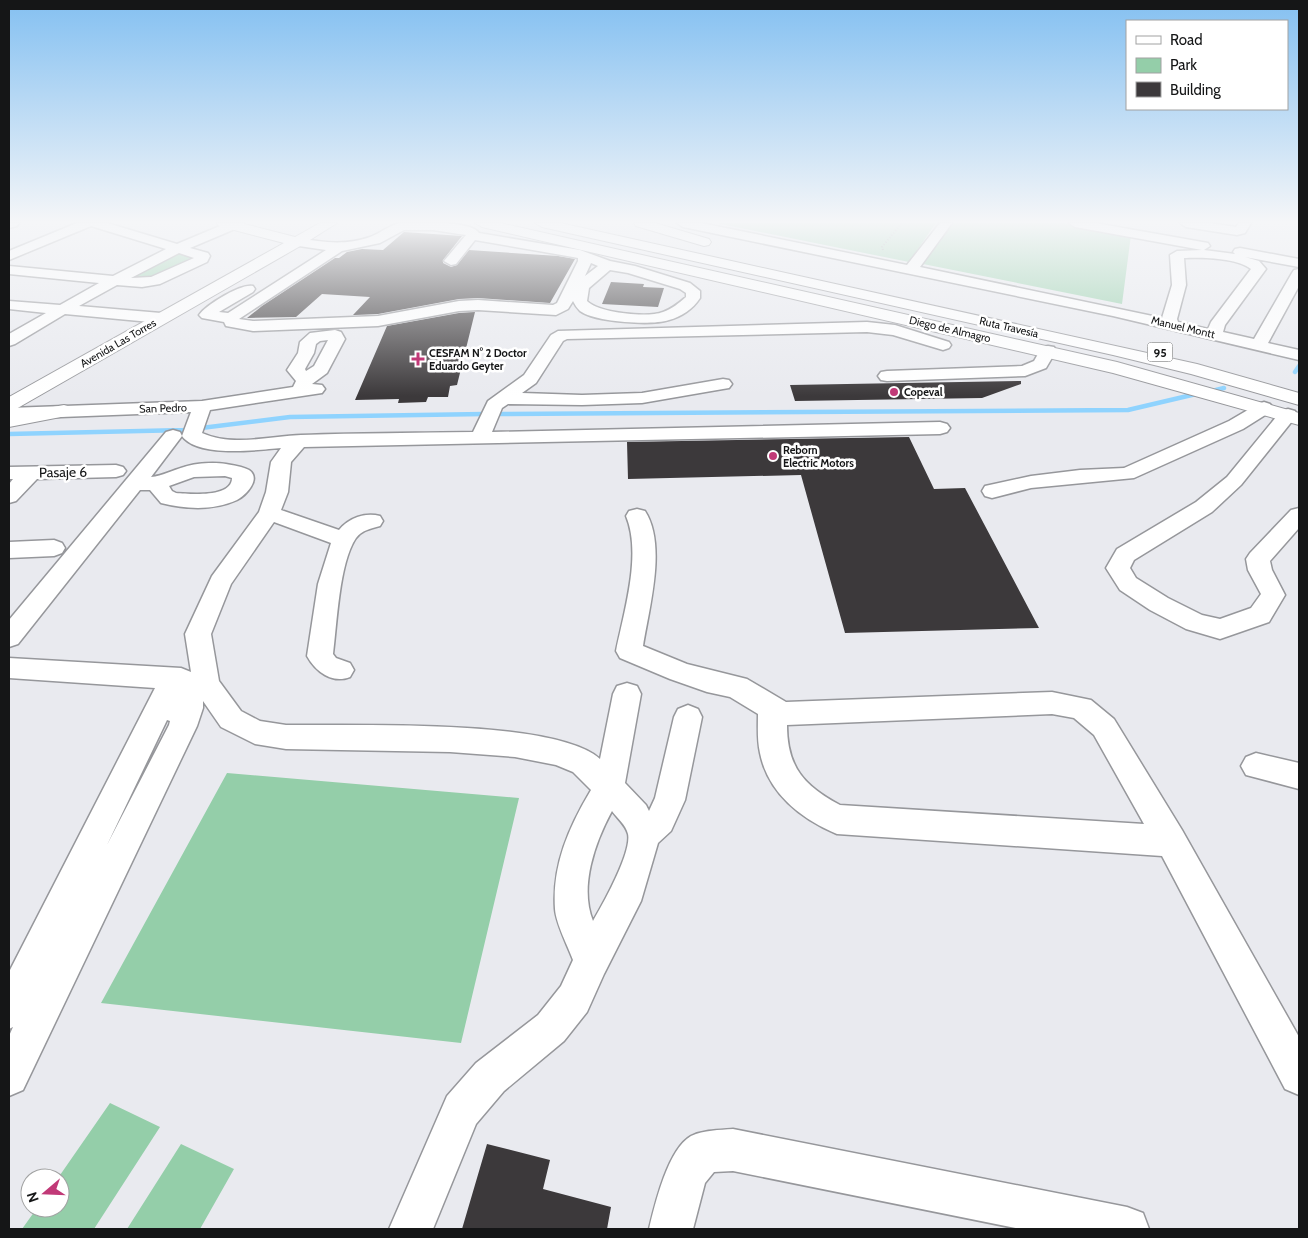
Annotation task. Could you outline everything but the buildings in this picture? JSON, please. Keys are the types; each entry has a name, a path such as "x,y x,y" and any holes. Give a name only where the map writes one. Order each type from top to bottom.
{"main road":[{"name":"Avenida Las Torres","path":"11,404 161,318 233,281"},
{"name":"Diego de Almagro","path":"708,281 945,337 1048,351 1264,408 1295,399"},
{"name":"Ruta Travesía","path":"817,281 1138,356 1295,399"},
{"path":"42,386 42,394 48,400 56,406 70,411"},
{"path":"9,421 70,411"}],"street":[{"path":"9,341 112,281"},
{"path":"127,281 142,283 155,281"},
{"path":"252,281 207,315 231,318 288,281"},
{"path":"231,318 232,323 252,326 275,326 378,321 459,306 478,305 556,310 563,306 575,281"},
{"path":"586,281 580,288 580,301 589,310 630,317 663,317 687,306 693,298 693,291 685,286 666,281"},
{"name":"Manuel Montt","path":"987,281 1299,355"},
{"path":"1171,324 1170,319 1179,281"},
{"path":"1215,334 1217,325 1250,281"},
{"path":"1259,345 1295,281"},
{"path":"9,304 161,318"},
{"path":"480,438 494,405 530,379 557,338 564,334 575,332 867,326 945,337 940,374"},
{"path":"887,376 1025,372 1040,364 1048,351"},
{"path":"503,398 582,400 642,398 723,384"},
{"name":"San Pedro","path":"11,404 70,411 201,410 307,387"},
{"path":"1295,399 1234,481 1204,507 1125,555 1118,568 1128,584 1159,604 1194,622 1220,629 1238,624 1260,615 1274,595 1260,570 1258,559 1299,515"},
{"path":"992,491 1031,482 1080,476 1127,474 1236,426 1264,408"},
{"path":"9,637 125,478 183,434 201,410"},
{"path":"183,434 198,440 230,446 299,441 940,428"},
{"path":"299,441 288,451 282,462 277,492 269,513 220,582 198,634 206,684 231,719 255,732 286,737 450,740 515,745 559,753 583,763 609,787 635,815 644,835 629,889 591,961 574,999 551,1028 490,1077 461,1110 411,1229"},
{"name":"Pasaje 6","path":"9,473 125,478 157,483"},
{"path":"9,496 31,473"},
{"path":"269,513 343,539"},
{"path":"637,516 642,523 644,540 640,589 628,651 679,672 707,681 737,687 782,714 1052,703 1082,708 1104,727 1171,841 1299,1075"},
{"path":"341,670 327,665 320,656 333,561 343,539 356,525 372,521"},
{"path":"9,550 54,548"},
{"path":"9,668 181,679 189,692 170,704 11,1001"},
{"path":"591,961 572,911 573,869 585,829 609,787 627,694"},
{"path":"9,1076 179,734 170,704"},
{"path":"772,709 775,755 790,786 809,805 837,819 1171,841"},
{"path":"644,835 660,821 670,800 688,717"},
{"path":"1256,766 1299,776"},
{"path":"671,1229 687,1172 704,1152 733,1150 1127,1229"}],"green space":[{"path":"1006,281 1125,281 1122,304"},
{"path":"227,773 519,798 461,1043 101,1003"},
{"path":"110,1103 160,1127 94,1229 22,1229 30,1218 70,1218 70,1168 65,1168"},
{"path":"181,1144 234,1169 200,1229 127,1229"}],"waterway":[{"path":"1295,372 1299,366"},
{"path":"1216,390 1224,388"},
{"path":"500,414 1128,410 1196,394"},
{"path":"9,434 185,430 290,417 484,414"}],"place":[{"name":"CESFAM N° 2 Doctor Eduardo Geyter","path":"418,359"},
{"name":"Copeval","path":"894,392"},
{"name":"Reborn Electric Motors","path":"773,456"}]}
